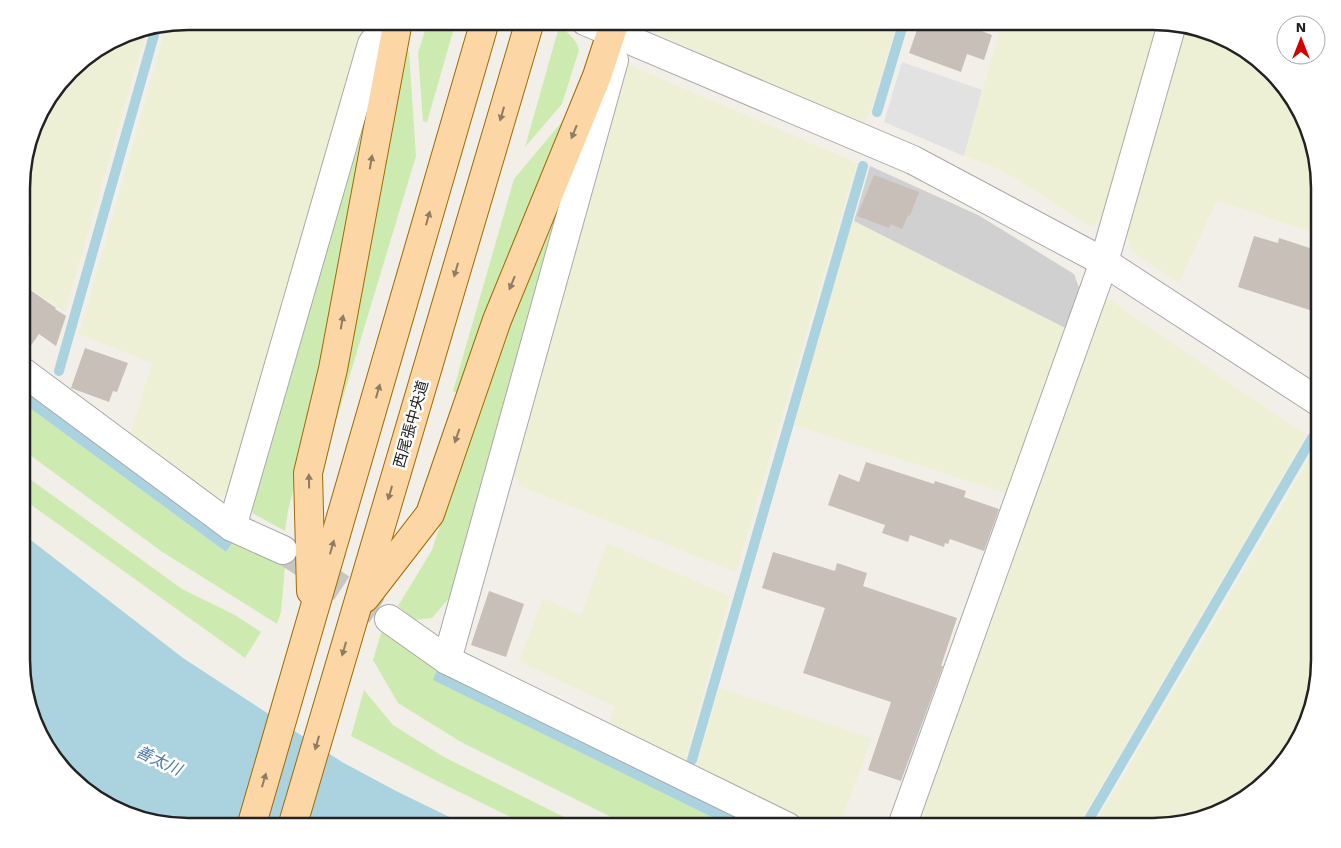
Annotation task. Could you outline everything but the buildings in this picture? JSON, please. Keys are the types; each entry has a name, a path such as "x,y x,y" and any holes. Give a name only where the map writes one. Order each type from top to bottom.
{"main road":[{"path":"312,617 308,473 333,369 396,30"},
{"path":"254,818 482,30"},
{"name":"西尾張中央道","path":"295,818 527,30"},
{"path":"356,610 430,514 497,320 615,30"}],"street":[{"path":"232,526 372,44 383,30"},
{"path":"447,660 615,30"},
{"path":"620,30 913,160 1104,262 1311,397"},
{"path":"905,818 1104,262 1170,31"},
{"path":"30,377 232,526 283,550"},
{"path":"389,619 447,660 772,818"}],"shaded area":[{"path":"902,62 982,90 964,156 884,122"},
{"path":"870,166 978,215 1074,274 1081,293 1067,329 854,221"}],"green space":[{"path":"364,30 229,494 211,498 130,434 152,363 79,334 164,32"},
{"path":"425,30 453,30 427,122 423,121 418,53"},
{"path":"558,30 563,30 572,37 579,50 562,104 525,147"},
{"path":"654,30 894,30 870,114 863,127 656,33"},
{"path":"999,30 1159,30 1102,219 1091,227 1002,170 964,156"},
{"path":"1183,33 1223,46 1257,69 1272,84 1295,118 1303,137 1311,177 1311,232 1217,200 1179,283 1131,251 1127,234"},
{"path":"145,36 65,312 30,288 30,188 31,167 35,147 46,118 69,84 84,69 109,51"},
{"path":"406,50 409,52 416,156 321,471"},
{"path":"627,64 857,163 736,572 520,486 513,471"},
{"path":"570,112 459,394 453,391 514,179"},
{"path":"362,134 324,369 288,511 285,531 254,514 249,504"},
{"path":"561,200 457,589 432,618 414,620 398,606 432,550 503,335"},
{"path":"853,221 1067,329 1009,494 794,425"},
{"path":"1109,299 1282,419 1307,434 1083,818 919,818 1101,301"},
{"path":"30,408 226,552 233,542 285,567 281,612 277,624 161,551 30,455"},
{"path":"1311,456 1311,671 1303,711 1295,730 1284,748 1265,772 1232,797 1214,806 1184,815 1164,818 1099,818"},
{"path":"30,479 182,589 235,615 261,632 245,658 30,504"},
{"path":"607,543 730,596 685,761 608,724 615,707 519,661 543,598 581,615"},
{"path":"383,627 437,670 434,680 714,818 613,818 461,742 398,703 373,660"},
{"path":"719,688 872,738 842,818 802,818 696,767"},
{"path":"364,690 393,725 444,757 566,818 513,818 351,736"}],"water":[{"path":"30,394 233,542 226,552 30,408"},
{"name":"善太川","path":"30,539 183,658 342,762 452,818 167,817 137,810 118,802 100,791 76,772 63,756 46,730 38,711 31,681 30,660"},
{"path":"437,670 739,818 714,818 433,680"}],"waterway":[{"path":"877,112 901,30"},
{"path":"59,371 154,34"},
{"path":"692,760 863,166"},
{"path":"1090,818 1311,440"}],"tunnel":[{"path":"283,550 389,619"}]}
